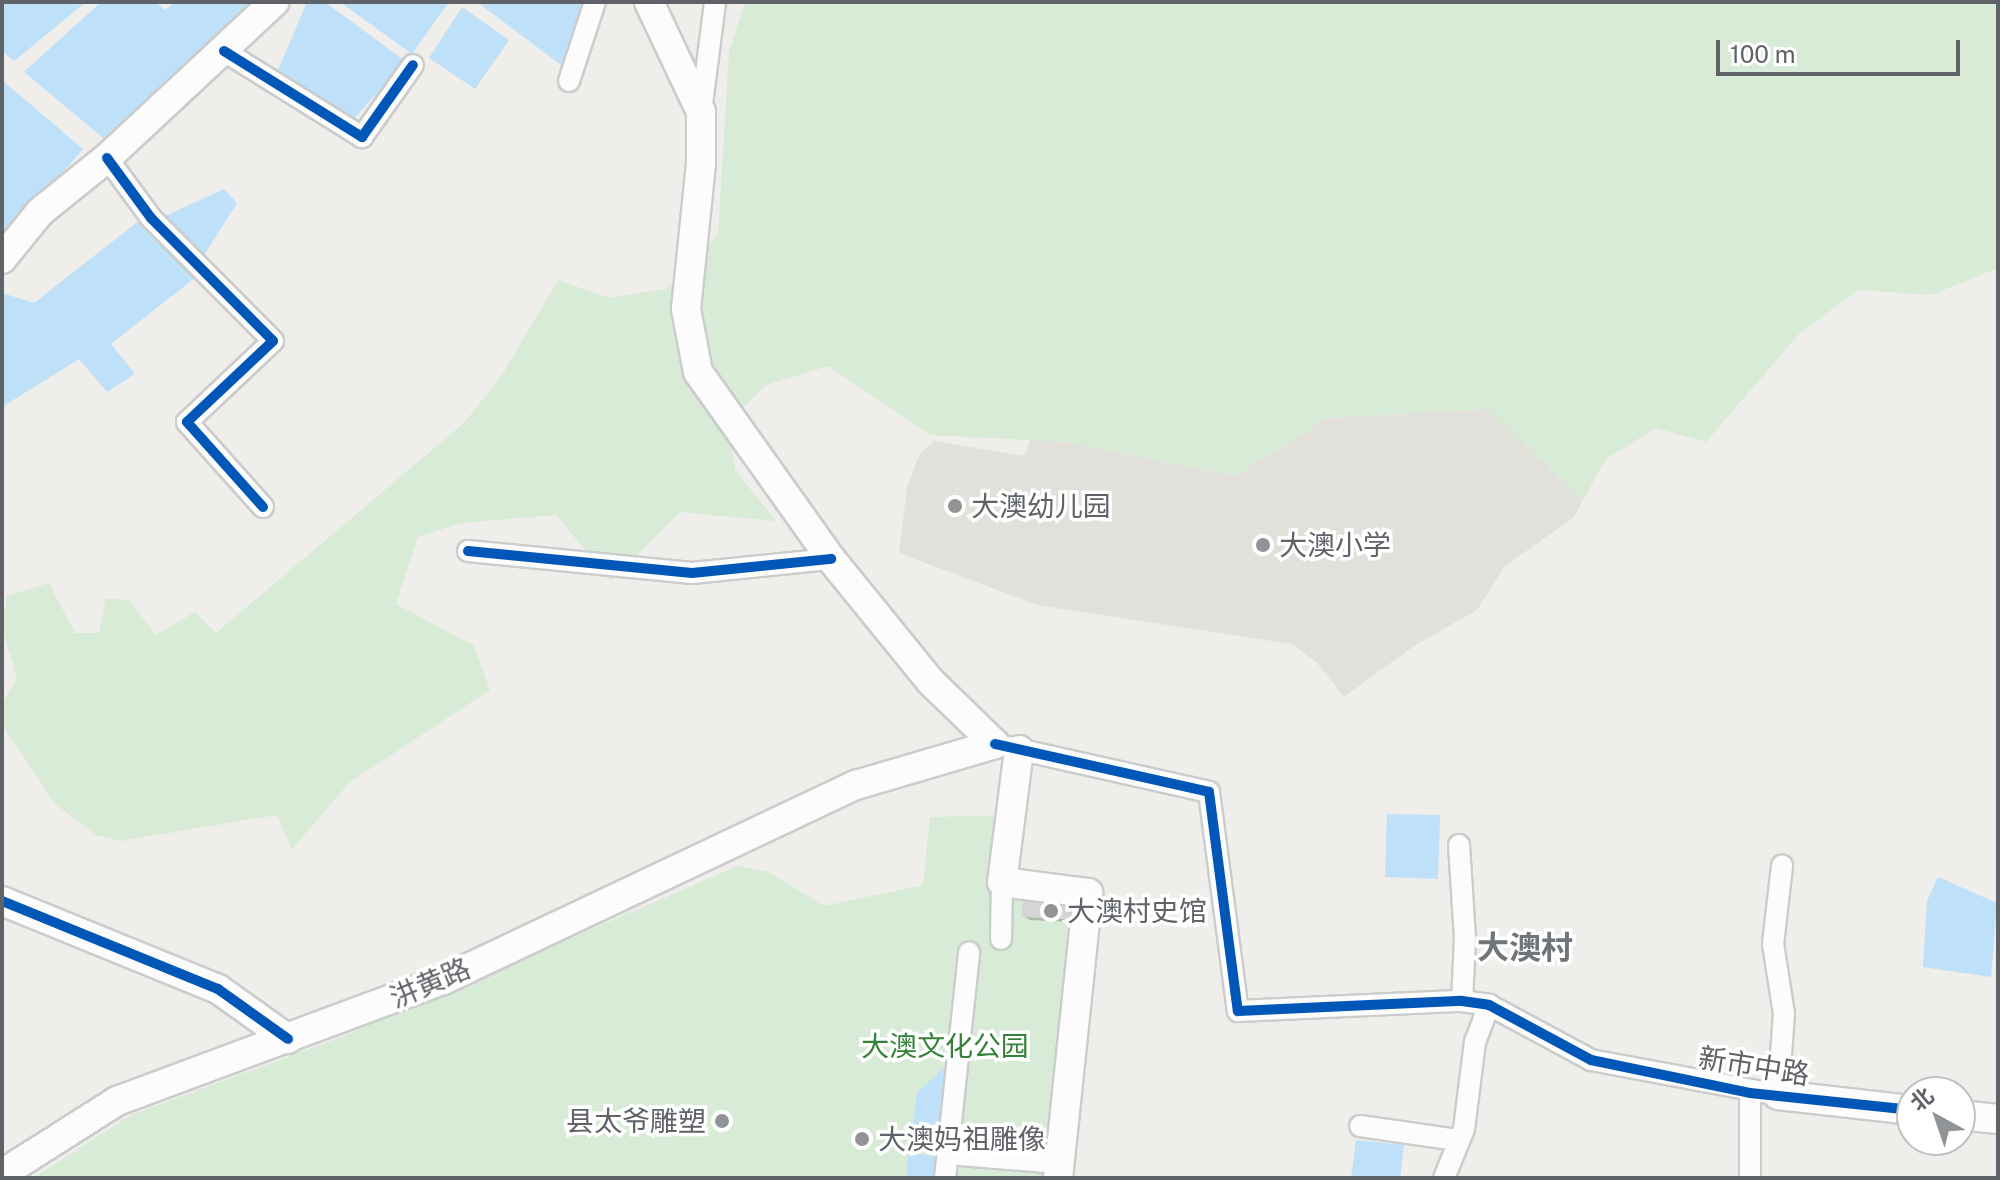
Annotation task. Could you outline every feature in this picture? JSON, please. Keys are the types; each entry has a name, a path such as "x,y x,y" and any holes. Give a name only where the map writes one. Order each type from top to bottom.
{"main road":[{"path":"2,259 40,212 107,158 274,2"},
{"path":"649,2 701,112 701,163 686,309 698,372 831,559 931,682 1007,747 1002,882 1088,893 1058,1171"},
{"name":"汫黄路","path":"2,1174 117,1101 443,980 856,785 1007,747"},
{"path":"2,901 218,989 288,1039"},
{"name":"新市中路","path":"1778,1095 1896,1108"},
{"path":"1976,1117 1998,1119"}],"street":[{"path":"569,81 595,2"},
{"path":"701,112 715,2"},
{"path":"224,51 362,137 413,65"},
{"path":"107,158 160,229 273,341 187,422 263,507"},
{"path":"468,551 692,573 831,559"},
{"name":"新市中路","path":"1007,747 1209,792 1238,1011 1462,1001 1489,1005 1591,1060 1750,1093 1778,1095"},
{"path":"1459,845 1465,938 1462,1001"},
{"path":"1778,1095 1784,1014 1773,944 1782,866"},
{"path":"1001,939 1002,882"},
{"path":"945,1178 969,952"},
{"path":"1444,1178 1472,1091 1475,1042 1489,1005"},
{"path":"1750,1093 1750,1178"},
{"path":"1360,1126 1457,1140"},
{"path":"948,1154 1058,1171"}],"shaded area":[{"name":"大澳小学","path":"1487,409 1583,500 1574,517 1504,567 1477,610 1414,646 1344,697 1317,663 1292,644 1037,605 899,553 907,487 920,453 934,441 1024,456 1030,440 1066,442 1235,476 1328,418"}],"green space":[{"path":"745,2 1998,2 1998,268 1931,295 1858,290 1798,335 1706,442 1656,428 1606,459 1583,500 1486,409 1328,418 1235,476 1066,442 930,435 828,366 766,385 728,423 735,470 776,521 680,512 611,581 556,515 461,523 418,537 396,604 474,646 490,690 350,782 292,849 277,815 121,841 96,835 54,803 2,724 2,704 17,678 2,627 7,596 49,583 75,633 99,633 106,598 129,600 156,635 195,612 216,633 465,422 504,372 558,280 609,298 666,289 718,235 729,52"},
{"name":"大澳文化公园","path":"1014,815 1014,879 1093,891 1062,1178 33,1178 131,1115 344,1036 738,866 768,872 824,906 923,885 930,817"}],"water":[{"path":"2,2 86,2 14,61 2,51"},
{"path":"101,2 155,2 165,10 175,2 257,2 108,142 24,72"},
{"path":"307,2 325,2 405,61 353,120 278,70"},
{"path":"340,2 449,2 412,54"},
{"path":"477,2 586,2 577,44 561,65"},
{"path":"462,7 509,40 475,89 429,58"},
{"path":"2,80 83,149 2,243"},
{"path":"224,189 237,203 203,257 163,217"},
{"path":"140,220 196,277 111,344 135,374 107,392 79,359 2,407 2,293 34,303"},
{"path":"1387,814 1440,815 1438,879 1385,877"},
{"path":"1938,877 1997,903 1991,977 1923,967 1927,901"},
{"path":"951,1062 941,1148 911,1143 917,1092"},
{"path":"1356,1140 1404,1145 1400,1178 1351,1178"},
{"path":"908,1152 940,1158 938,1178 907,1178"}],"building":[{"path":"1024,893 1083,899 1082,920 1021,917"}],"cycle path":[{"path":"224,51 362,137 413,65"},
{"path":"107,158 151,218 273,341 187,422 263,507"},
{"path":"468,551 692,573 831,559"},
{"path":"995,744 1209,792 1238,1011 1462,1001 1489,1005 1591,1060 1750,1093 1896,1108"},
{"path":"2,901 218,989 288,1039"}],"place":[{"name":"大澳幼儿园","path":"955,506"},
{"name":"大澳小学","path":"1263,545"},
{"name":"大澳村史馆","path":"1051,911"},
{"name":"县太爷雕塑","path":"722,1121"},
{"name":"大澳妈祖雕像","path":"862,1139"}],"district":[{"name":"大澳村","path":"1525,948"}]}
